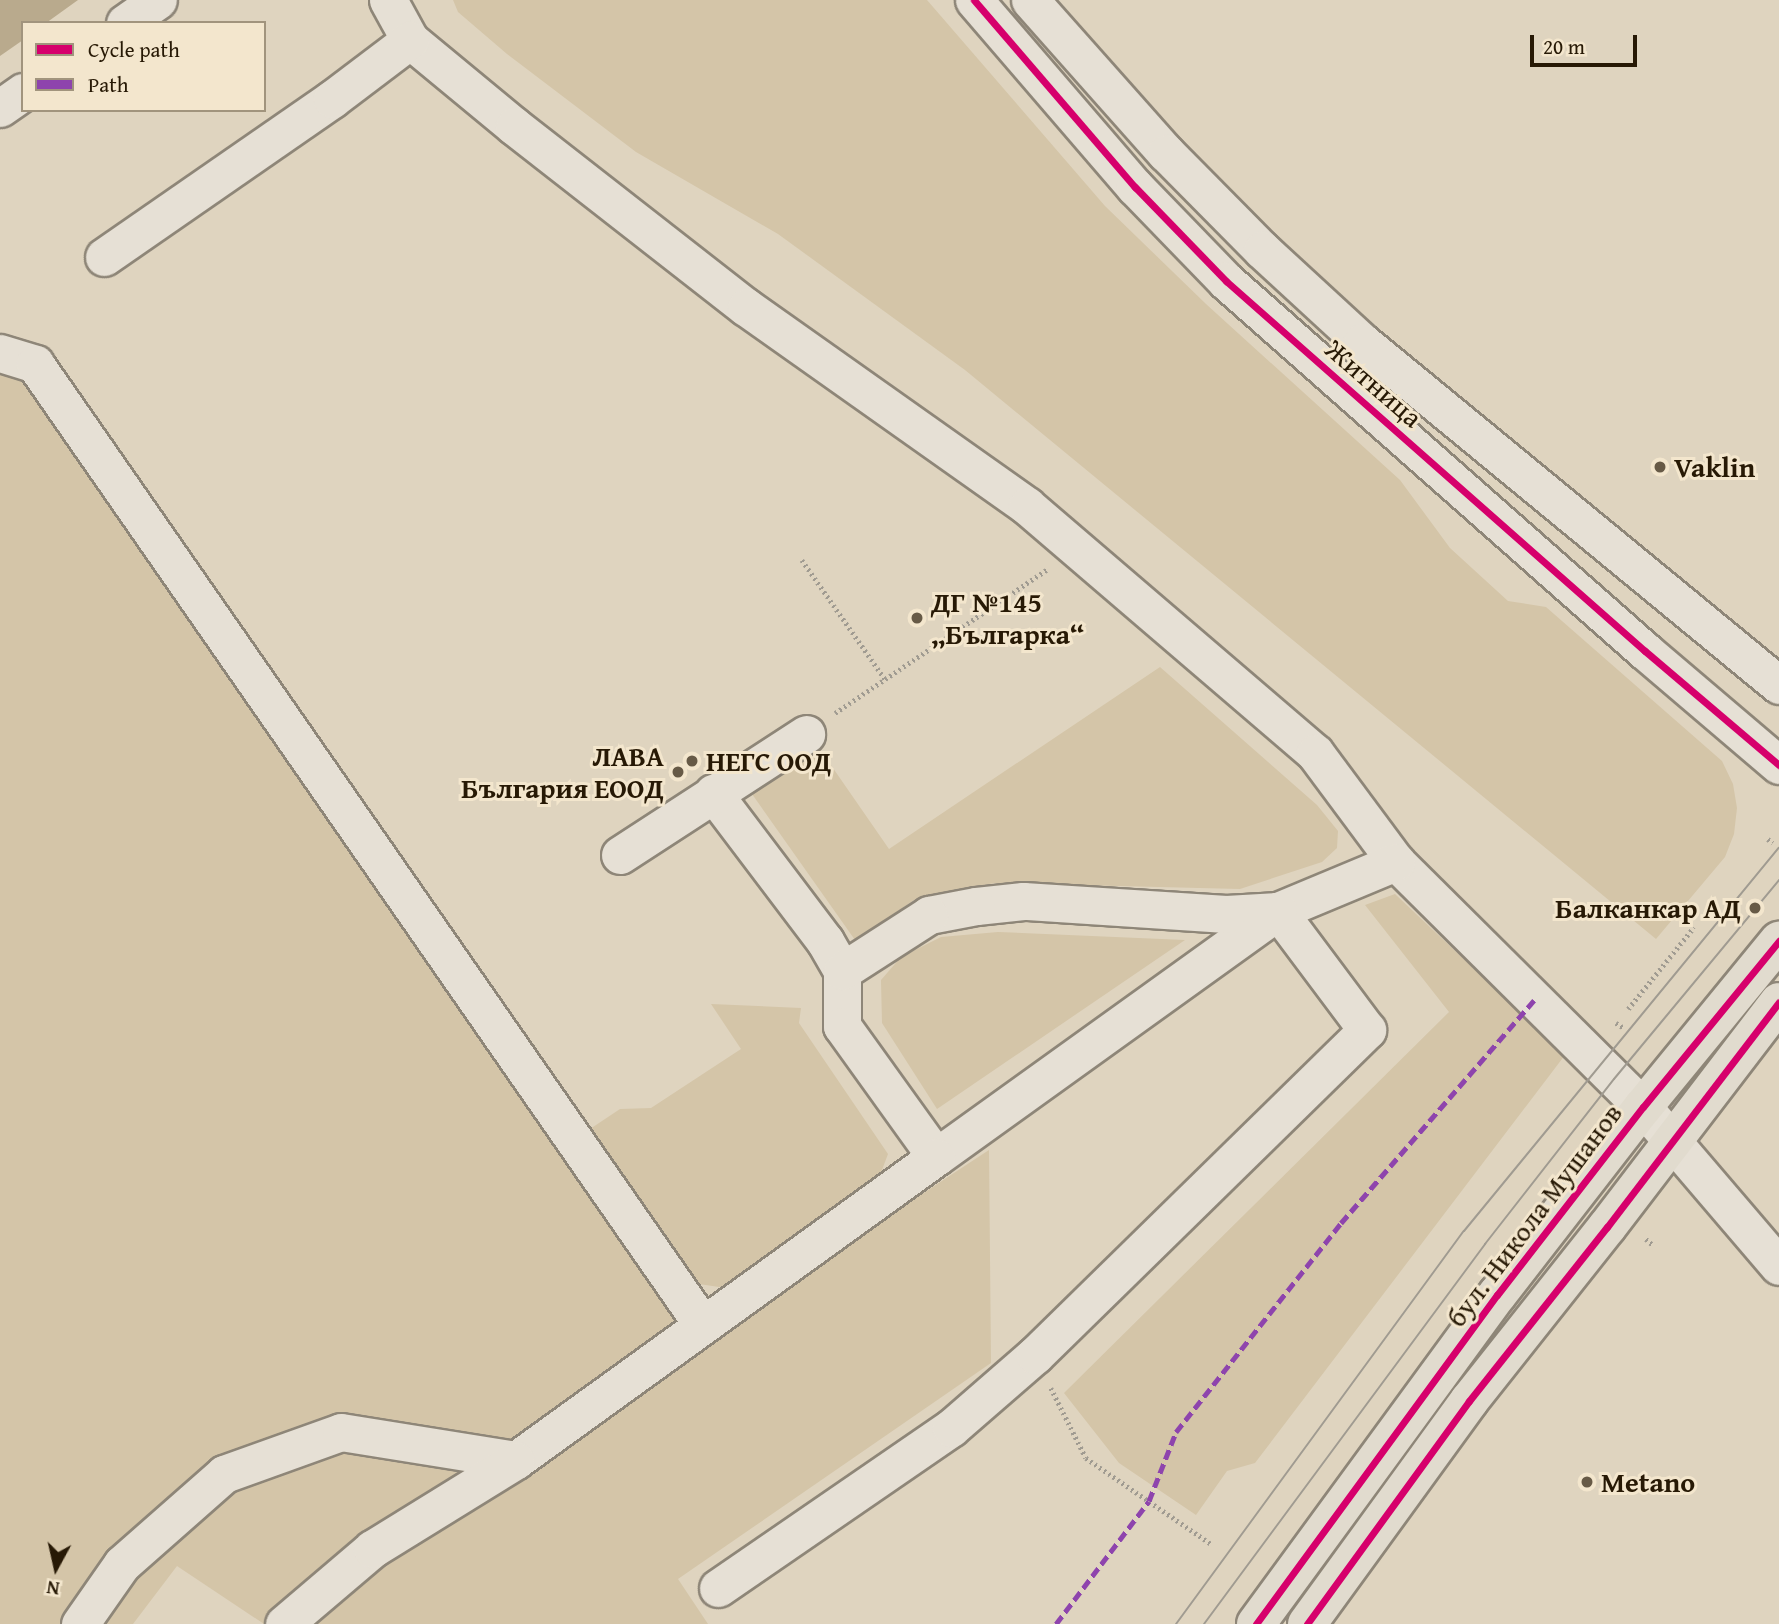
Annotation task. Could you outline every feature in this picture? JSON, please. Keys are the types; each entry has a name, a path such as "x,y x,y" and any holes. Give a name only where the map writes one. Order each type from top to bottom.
{"main road":[{"name":"бул. Никола Мушанов","path":"1256,1624 1497,1295 1643,1107 1779,941"},
{"path":"1307,1624 1468,1401 1779,1002"}],"street":[{"path":"128,21 158,0"},
{"path":"388,0 410,40 514,126 746,307 1027,506 1315,753 1396,862 1643,1107 1779,1266"},
{"name":"Житница","path":"974,0 1135,187 1226,281 1637,644 1779,765"},
{"name":"Житница","path":"1030,0 1166,153 1292,278 1403,377 1779,685"},
{"path":"104,257 332,99 410,40"},
{"path":"0,108 21,93"},
{"path":"0,353 35,364 702,1324"},
{"path":"620,855 806,734"},
{"path":"713,793 825,941 842,971 842,1026 936,1157"},
{"path":"284,1624 372,1549 516,1460 1278,911 1396,862"},
{"path":"842,971 929,915 976,906 1023,901 1226,914 1278,911"},
{"path":"718,1588 951,1428 1035,1355 1367,1030 1278,911"},
{"path":"80,1624 122,1564 224,1474 341,1432 516,1460"}],"path":[{"path":"802,560 885,679"},
{"path":"806,734 1050,568"},
{"path":"1768,839 1773,843"},
{"path":"1628,1009 1694,927"},
{"path":"1616,1023 1624,1028"},
{"path":"1646,1239 1653,1245"},
{"path":"1035,1355 1086,1458 1211,1544"}],"shaded area":[{"path":"0,0 78,0 49,21 21,21 21,41 0,56"},
{"path":"453,0 927,0 1105,206 1206,304 1400,480 1450,548 1508,601 1546,607 1722,761 1733,784 1737,808 1734,834 1725,857 1656,939 965,370 778,234 636,152 507,54 458,12"},
{"path":"0,350 698,1341 989,1150 991,1363 678,1579 708,1624 264,1624 177,1566 133,1624 0,1624"},
{"path":"1160,667 1317,805 1338,831 1337,848 1322,862 1240,889 995,883 914,900 855,940 752,794 817,745 889,849"},
{"path":"1395,894 1565,1055 1255,1463 1227,1471 1196,1515 1119,1463 1064,1393 1449,1012 1365,905"},
{"path":"998,932 1185,940 937,1109 882,1023 881,980 901,957 941,937"},
{"path":"711,1004 801,1008 799,1023 888,1154 876,1186 726,1288 692,1283 590,1129 620,1109 651,1108 741,1049"}],"tram line":[{"path":"1176,1624 1464,1231 1779,848"},
{"path":"1204,1624 1485,1244 1614,1079 1779,880"}],"marked path":[{"path":"1056,1624 1149,1501 1176,1432 1341,1223 1534,1000"}],"cycle path":[{"path":"974,0 1135,187 1226,281 1645,651 1779,765"},
{"path":"1256,1624 1497,1295 1643,1107 1779,941"},
{"path":"1307,1624 1469,1401 1607,1227 1779,1002"}],"place":[{"name":"Vaklin","path":"1660,467"},
{"name":"ДГ №145 „Българка“","path":"917,618"},
{"name":"НЕГС ООД","path":"692,761"},
{"name":"ЛАВА България ЕООД","path":"678,772"},
{"name":"Балканкар АД","path":"1755,908"},
{"name":"Metano","path":"1587,1482"}]}
